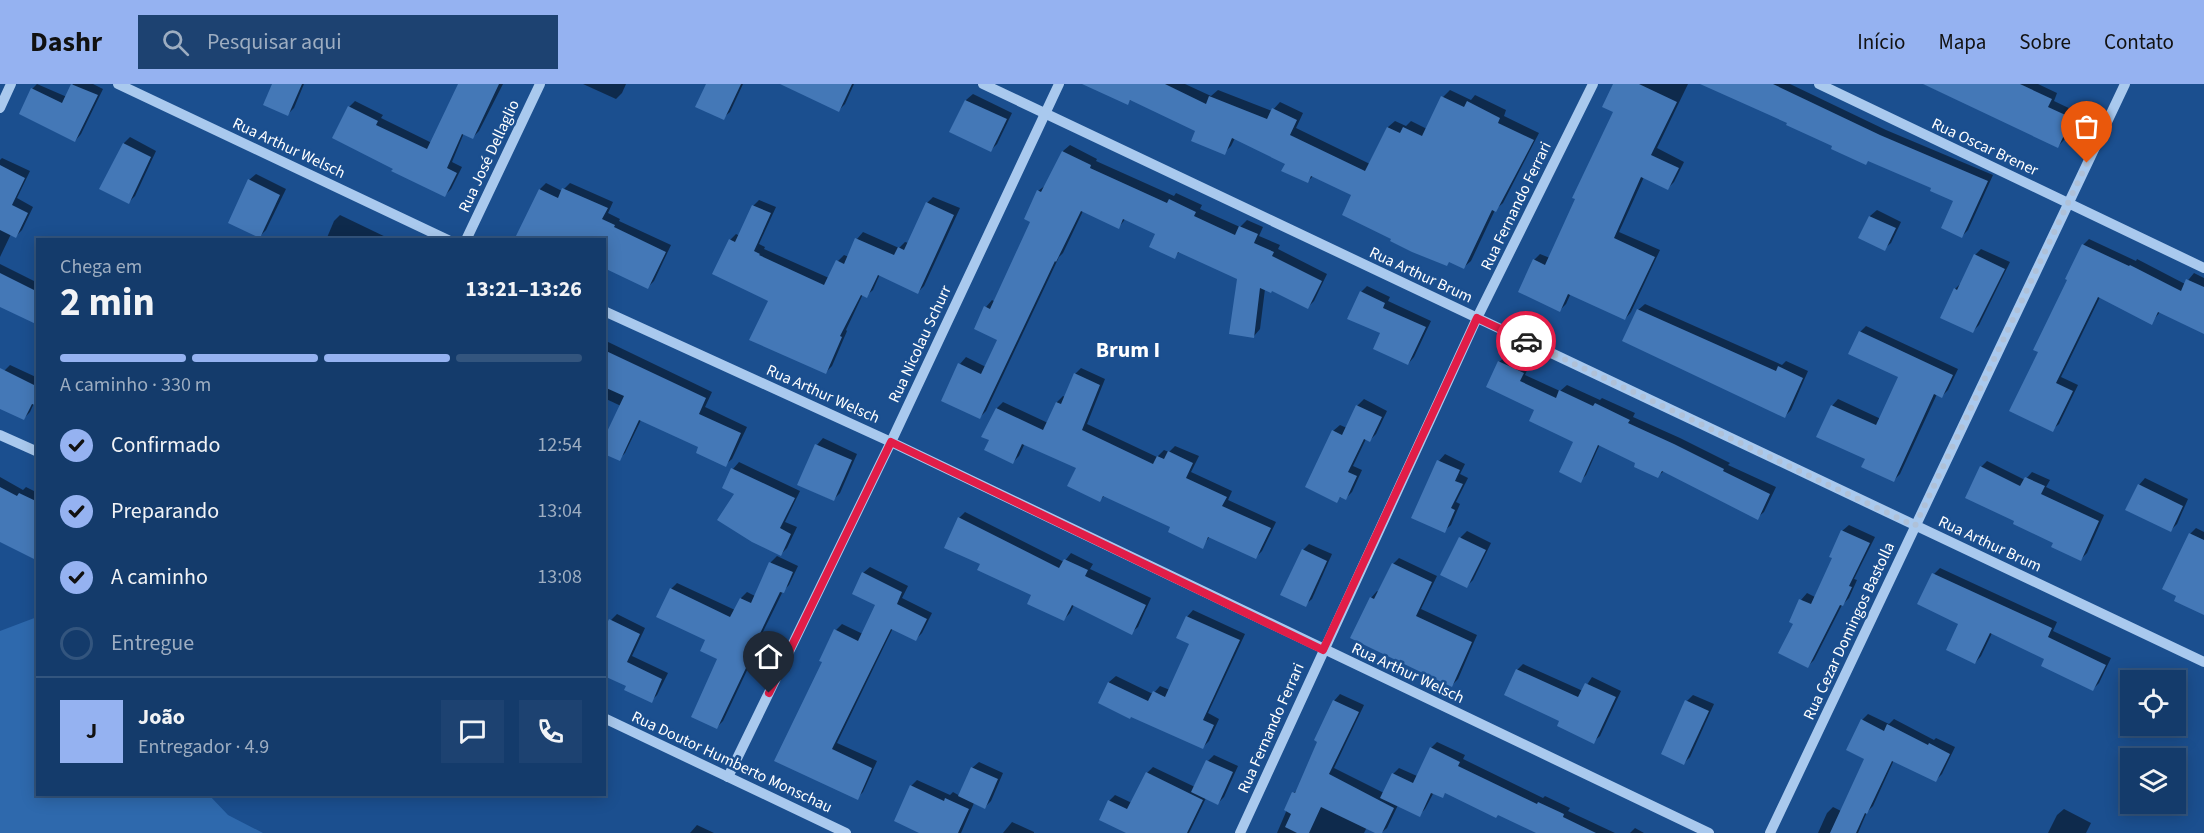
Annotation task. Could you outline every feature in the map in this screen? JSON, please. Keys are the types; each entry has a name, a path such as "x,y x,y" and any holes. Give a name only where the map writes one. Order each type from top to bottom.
{"street":[{"path":"0,108 11,84"},
{"name":"Rua Arthur Welsch","path":"118,84 444,238"},
{"name":"Rua José Dellaglio","path":"467,238 540,84"},
{"name":"Rua Arthur Brum","path":"983,84 2204,662"},
{"name":"Rua Nicolau Schurr","path":"728,777 891,442 1059,84"},
{"name":"Rua Fernando Ferrari","path":"1240,833 1477,318 1593,84"},
{"name":"Rua Oscar Brener","path":"1819,84 2204,268"},
{"name":"Rua Cezar Domingos Bastolla","path":"1770,833 2125,84"},
{"name":"Rua Arthur Welsch","path":"606,312 891,442 1709,833"},
{"path":"0,435 36,451"},
{"name":"Rua Doutor Humberto Monschau","path":"606,719 846,833"}],"shaded area":[{"path":"36,617 36,796 210,796 228,815 263,833 0,833 0,631"}],"building":[{"path":"71,84 98,95 75,142 19,114 31,88 62,103"},
{"path":"272,84 302,84 288,116 263,105"},
{"path":"458,84 499,84 473,139 462,134 447,168 457,173 445,197 391,171 393,169 332,138 348,106 378,121 376,125 427,149"},
{"path":"706,84 741,84 724,120 695,107"},
{"path":"780,84 852,84 839,112"},
{"path":"1082,84 1165,84 1206,104 1209,96 1267,119 1272,108 1297,120 1290,135 1365,171 1387,127 1400,133 1403,127 1422,136 1441,96 1464,107 1467,101 1500,118 1498,123 1534,140 1496,212 1492,210 1464,269 1449,262 1447,266 1412,252 1342,215 1351,195 1311,176 1308,183 1281,171 1285,164 1232,138 1225,155 1191,141 1195,131 1130,100 1128,105"},
{"path":"1613,84 1639,84 1677,102 1651,155 1679,168 1668,190 1641,177 1614,238 1655,257 1625,320 1568,294 1560,312 1518,292 1533,259 1545,265 1575,199 1572,198 1613,112 1602,107"},
{"path":"1700,84 1773,84 1880,135 1988,181 1962,238 1941,228 1953,201 1930,191 1931,188 1868,161 1866,165 1831,149 1832,146 1786,125 1787,123"},
{"path":"1923,84 2020,84 2052,99 2048,107 2072,118 2058,148"},
{"path":"965,100 1007,119 991,152 949,132"},
{"path":"123,143 151,157 129,204 99,189"},
{"path":"1062,151 1091,165 1090,168 1167,203 1169,199 1196,212 1194,216 1235,235 1239,226 1258,234 1254,243 1274,252 1272,256 1322,281 1308,309 1272,291 1271,293 1260,288 1254,338 1229,334 1237,279 1178,252 1175,259 1149,247 1155,234 1123,219 1119,229 1081,211 980,419 941,401 958,363 981,374 997,340 974,329 984,306 990,309 1030,222 1024,219 1037,190 1041,192"},
{"path":"0,165 25,178 12,205 28,213 16,238 0,230"},
{"path":"248,179 280,195 260,238 228,223"},
{"path":"562,188 608,208 602,219 666,252 648,289 606,269 606,238 515,238 539,189 558,198"},
{"path":"926,202 954,215 918,294 878,275 867,298 861,295 840,336 842,337 826,374 749,340 768,301 712,274 729,239 735,242 752,205 771,213 754,251 824,285 836,260 844,264 855,238 894,255 898,247 904,250"},
{"path":"1869,216 1896,228 1885,251 1858,238"},
{"path":"2082,244 2181,291 2186,279 2204,287 2204,334 2158,312 2152,325 2098,297 2056,383 2073,391 2053,432 2009,411 2038,352 2033,350"},
{"path":"1974,254 2005,269 1973,333 1940,318 1954,288 1957,290"},
{"path":"0,273 36,291 36,324 0,307"},
{"path":"1360,291 1385,303 1383,308 1426,327 1408,365 1373,349 1380,333 1347,319"},
{"path":"1637,309 1776,371 1778,366 1803,378 1785,418 1622,341"},
{"path":"1859,331 1953,375 1942,398 1934,394 1894,482 1861,467 1865,459 1816,437 1831,405 1876,425 1898,377 1848,354"},
{"path":"606,351 706,398 699,414 741,433 726,467 696,453 698,447 639,420 620,461 606,455 606,434 624,396 606,388"},
{"path":"1498,361 1524,373 1520,381 1556,398 1559,390 1593,406 1595,403 1630,420 1628,423 1770,494 1758,520 1662,471 1658,478 1634,467 1635,463 1598,445 1581,483 1559,472 1573,442 1529,421 1534,410 1486,387"},
{"path":"0,368 36,386 36,405 32,404 24,420 0,409"},
{"path":"1074,373 1100,385 1082,430 1153,464 1157,456 1164,459 1168,451 1193,463 1186,478 1227,497 1222,506 1271,528 1256,559 1208,537 1203,549 1168,532 1170,527 1103,496 1100,502 1067,486 1076,468 1022,444 1013,464 984,450 989,440 981,437 996,408 1043,430 1056,402 1061,404"},
{"path":"1356,405 1382,417 1370,442 1364,439 1348,472 1357,476 1346,500 1340,497 1337,503 1305,487 1332,430 1342,435"},
{"path":"815,444 852,460 834,501 797,485"},
{"path":"1437,460 1460,470 1455,481 1463,484 1451,508 1455,510 1445,533 1411,518"},
{"path":"1980,466 2020,486 2025,477 2045,486 2041,494 2099,521 2081,561 2051,547 2053,543 2013,524 2014,521 1965,498"},
{"path":"731,468 795,498 780,528 791,534 781,556 752,542 717,520 734,494 722,488"},
{"path":"2138,484 2183,506 2171,532 2125,510"},
{"path":"0,487 17,496 19,493 36,501 36,560 0,542"},
{"path":"958,517 1059,568 1064,559 1088,570 1085,576 1146,605 1132,635 1072,605 1064,621 1027,604 1031,595 977,570 980,564 944,548"},
{"path":"1841,530 1870,543 1849,586 1852,587 1843,606 1840,605 1808,668 1778,653 1793,624 1789,622 1799,599 1811,604 1832,558 1829,557"},
{"path":"2189,533 2204,540 2204,615 2174,601 2176,596 2162,589"},
{"path":"1459,537 1486,550 1467,588 1440,575"},
{"path":"1302,549 1327,561 1306,607 1280,595"},
{"path":"769,562 793,572 784,593 780,592 717,729 691,717 717,659 700,651 705,640 656,617 670,588 730,617 740,598 751,603"},
{"path":"1392,563 1432,582 1416,616 1472,642 1452,687 1350,638 1370,597 1374,599"},
{"path":"862,572 902,592 897,604 927,619 916,641 891,629 832,749 872,768 858,800 774,761 822,662 819,661 834,629 858,641 875,605 852,594"},
{"path":"1932,573 2052,628 2048,637 2106,665 2093,691 2041,666 2044,659 1990,633 1975,664 1946,650 1958,624 1917,604"},
{"path":"1186,616 1240,640 1203,720 1214,725 1203,749 1131,717 1130,719 1098,703 1108,682 1148,701 1153,691 1165,697 1189,644 1176,638"},
{"path":"609,619 640,634 627,662 662,679 652,703 624,690 626,686 606,677 606,626"},
{"path":"1516,669 1578,697 1585,683 1616,697 1594,744 1557,726 1559,721 1504,695"},
{"path":"1333,700 1359,712 1329,774 1394,808 1382,833 1375,833 1321,807 1309,833 1297,833 1285,827 1291,814 1284,810 1292,792 1295,793 1317,742 1314,740"},
{"path":"1685,700 1709,711 1684,765 1661,754"},
{"path":"1861,719 1884,731 1887,724 1950,754 1936,782 1892,761 1856,833 1830,833 1864,759 1846,750"},
{"path":"1430,747 1460,762 1458,766 1537,804 1538,802 1564,814 1563,817 1596,833 1536,833 1498,815 1496,818 1445,793 1443,798 1431,793 1420,817 1380,798 1392,773 1413,783"},
{"path":"1206,760 1233,772 1218,805 1191,792"},
{"path":"971,767 998,779 985,809 958,796"},
{"path":"1146,772 1203,800 1187,833 1126,833 1099,820 1108,800 1127,809"},
{"path":"910,785 944,801 945,798 969,809 958,833 919,833 894,821"}],"way so far":[{"path":"1526,341 1915,526 2087,163"}],"district":[{"name":"Brum I","path":"1128,350"}],"route":[{"path":"769,693 891,442 1323,650 1477,318 1526,341"}]}
